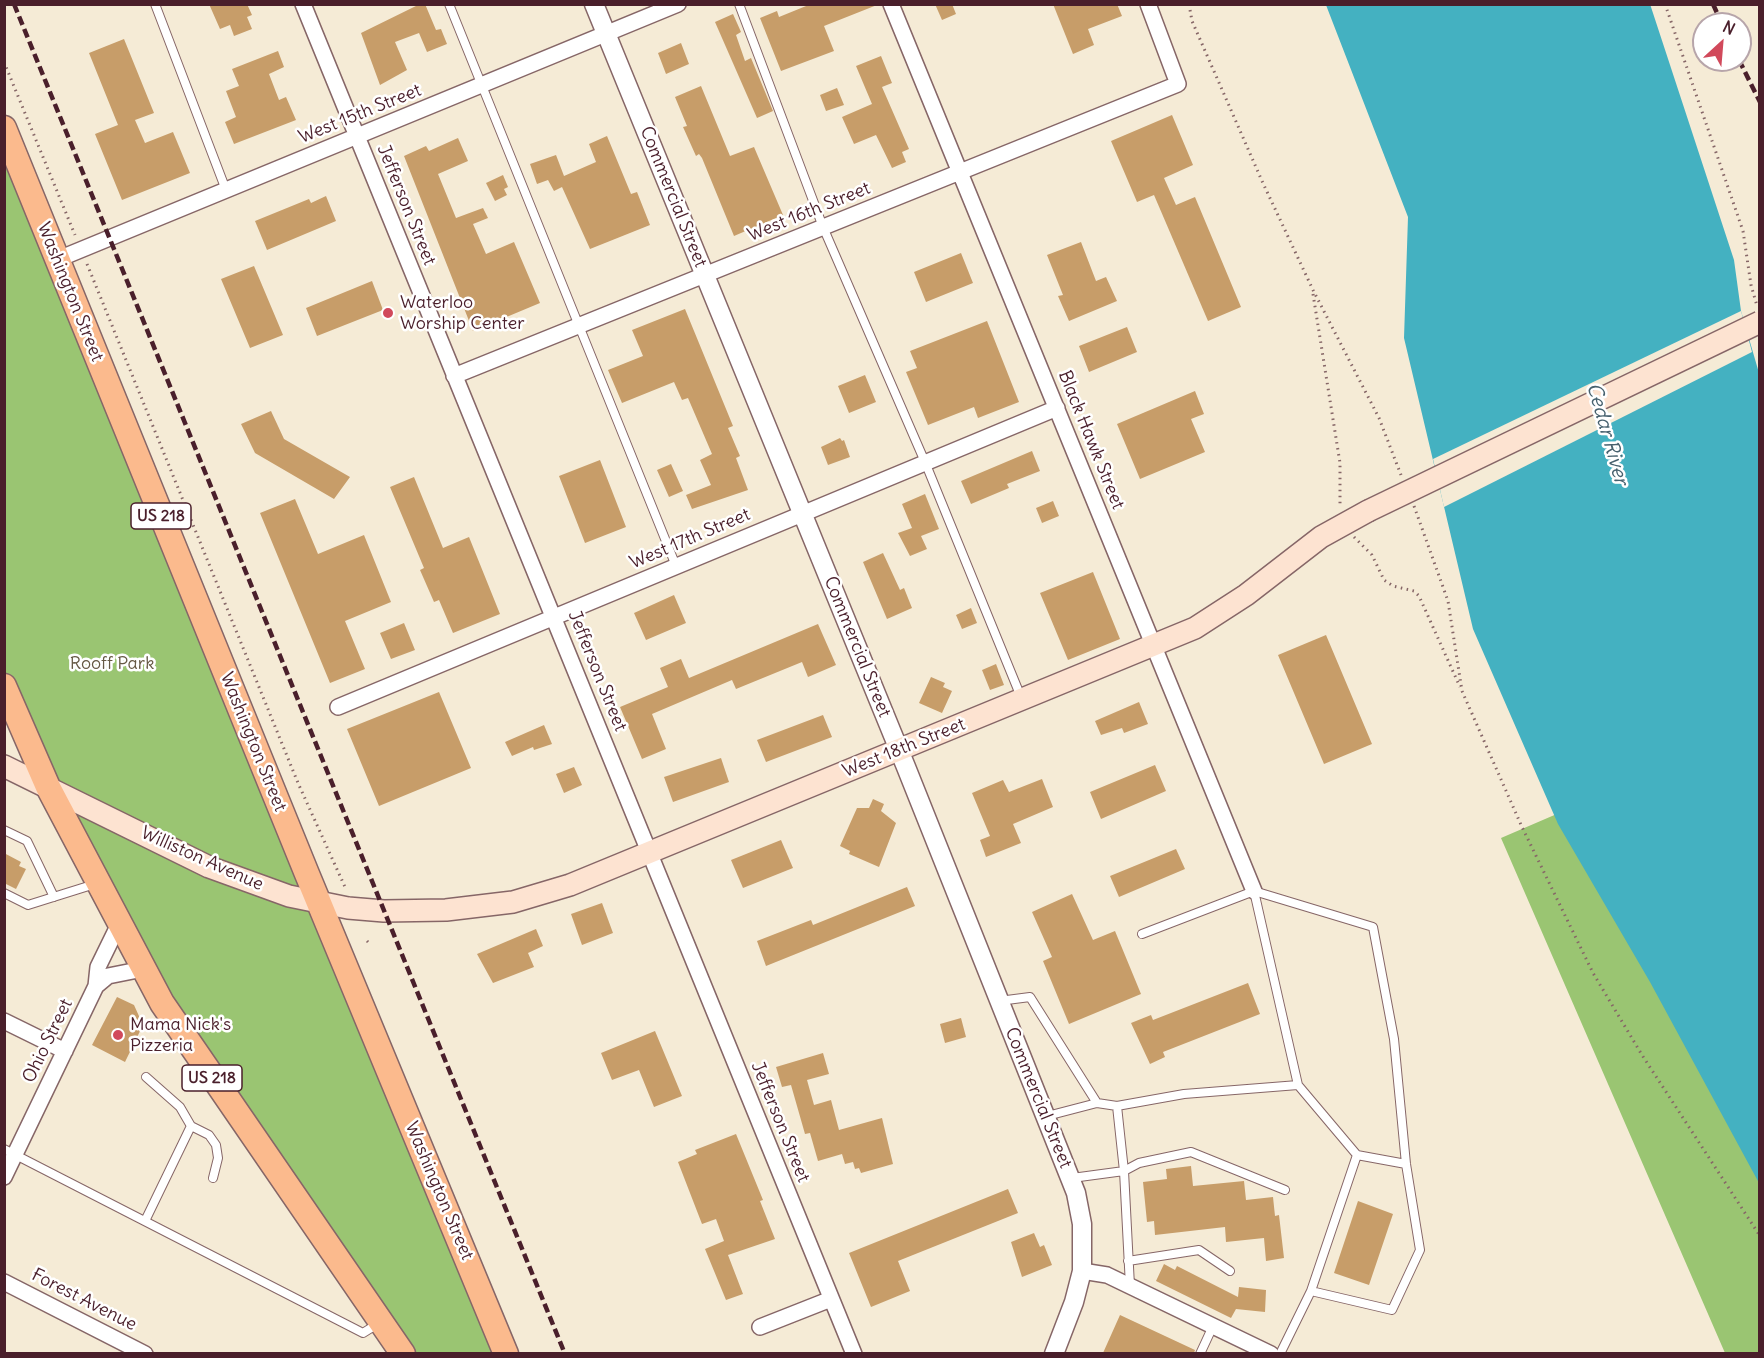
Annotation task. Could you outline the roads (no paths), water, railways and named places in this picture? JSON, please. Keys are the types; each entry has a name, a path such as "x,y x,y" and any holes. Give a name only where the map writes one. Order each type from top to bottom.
{"highway":[{"name":"Washington Street","path":"4,128 319,902 506,1353"},
{"name":"US 218","path":"4,686 48,787 162,1003 402,1353"}],"main road":[{"name":"West 18th Street","path":"411,911 480,907 524,899 570,885 1154,645 1210,620 1322,537 1368,511 1760,322"},
{"name":"Williston Avenue","path":"4,766 233,877 348,908 411,911"}],"street":[{"name":"Jefferson Street","path":"303,4 854,1353"},
{"name":"Commercial Street","path":"594,4 899,751 1070,1179 1082,1224 1082,1271 1074,1302 1054,1353"},
{"name":"West 15th Street","path":"56,260 678,4"},
{"name":"Black Hawk Street","path":"891,4 1254,891"},
{"name":"West 16th Street","path":"454,376 1178,84 1148,4"},
{"name":"West 17th Street","path":"338,707 1056,408"},
{"name":"Ohio Street","path":"4,1177 10,1152 96,986 98,967 119,924"},
{"name":"Ohio Street","path":"96,986 108,976 143,969"},
{"path":"4,1021 64,1051"},
{"path":"1082,1271 1107,1275 1271,1353"},
{"name":"Forest Avenue","path":"4,1282 145,1353"},
{"path":"760,1327 831,1299"}],"lane":[{"path":"155,4 226,190"},
{"path":"449,4 676,566"},
{"path":"739,4 823,227 925,462 1022,700"},
{"path":"4,830 27,841 54,897"},
{"path":"4,893 28,905 97,883"},
{"path":"1254,891 1298,1085 1357,1155 1406,1164"},
{"path":"1142,934 1254,891 1373,927 1394,1039 1406,1164 1420,1250 1392,1310 1311,1291"},
{"path":"999,1000 1030,997 1097,1103"},
{"path":"146,1077 180,1107 191,1126 209,1135 216,1145 218,1158 213,1178"},
{"path":"1045,1116 1097,1103 1117,1106 1184,1094 1298,1085"},
{"path":"1117,1106 1124,1171 1130,1286"},
{"path":"145,1221 191,1126"},
{"path":"10,1152 363,1333 381,1321"},
{"path":"1070,1179 1124,1171 1139,1163 1191,1152 1285,1190"},
{"path":"1280,1353 1311,1291 1357,1155"},
{"path":"1128,1261 1199,1250 1230,1270"},
{"path":"1200,1353 1213,1326"}],"water":[{"name":"Cedar River","path":"1650,4 1734,260 1741,311 1759,373 1759,1183 1650,982 1558,824 1473,629 1404,338 1408,217 1326,5"}],"railway":[{"path":"14,4 565,1354"},
{"path":"1713,4 1717,12"},
{"path":"1745,72 1760,102"}],"place":[{"name":"Waterloo Worship Center","path":"388,313"},
{"name":"Mama Nick's Pizzeria","path":"118,1035"}],"park label":[{"name":"Rooff Park","path":"112,664"}]}
